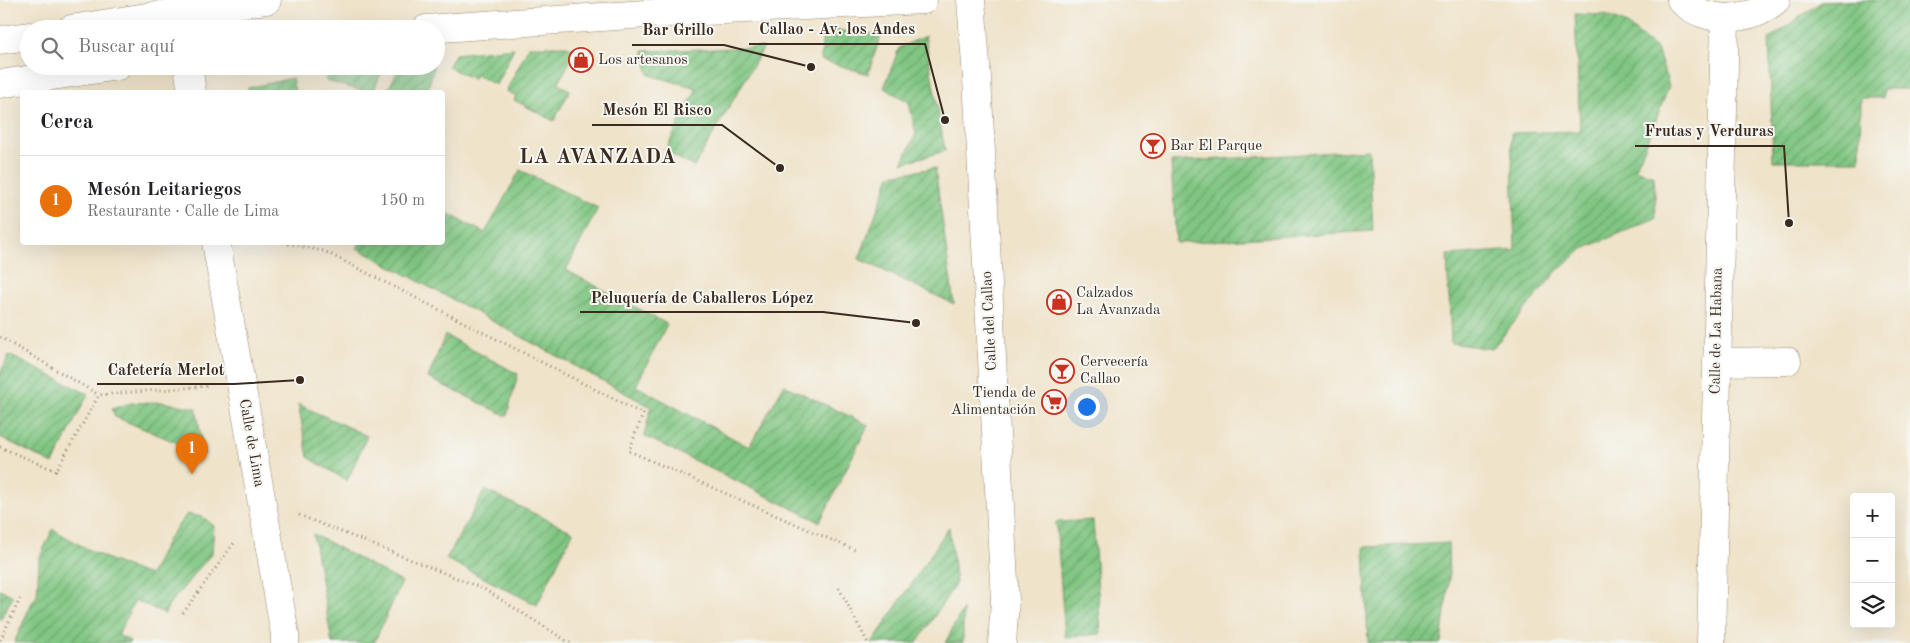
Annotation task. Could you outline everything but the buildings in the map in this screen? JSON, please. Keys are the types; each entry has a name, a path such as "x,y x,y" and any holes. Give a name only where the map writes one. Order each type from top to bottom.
{"street":[{"path":"132,20 267,0"},
{"path":"445,28 646,14 923,0"},
{"name":"Calle del Callao","path":"971,0 977,78 1005,600 1002,643"},
{"path":"1682,0 1703,14 1724,18 1746,16 1768,8 1776,0"},
{"name":"Calle de La Habana","path":"1711,643 1724,18"},
{"path":"0,40 20,37"},
{"path":"0,84 59,75"},
{"path":"189,75 192,90"},
{"name":"Calle de Lima","path":"217,245 285,634 285,643"},
{"path":"1717,362 1787,361"}],"path":[{"path":"293,245 324,251 644,414 629,451 857,550"},
{"path":"0,337 99,395 241,383"},
{"path":"0,447 56,471 99,395"},
{"path":"183,613 209,580 261,500 484,589 570,643"},
{"path":"839,588 868,643"},
{"path":"0,640 20,599"}],"green space":[{"path":"1910,0 1910,89 1883,89 1883,98 1861,98 1860,161 1773,161 1769,39 1821,2"},
{"path":"1575,14 1605,15 1625,23 1657,49 1669,86 1635,169 1654,176 1656,218 1583,249 1557,271 1492,349 1451,343 1447,255 1515,250 1511,133 1580,131"},
{"path":"823,29 881,35 868,74 821,60"},
{"path":"925,36 945,151 902,163 916,134 909,102 884,88 899,48"},
{"path":"529,46 567,46 576,50 558,84 570,90 554,121 514,100 516,96 506,91"},
{"path":"764,47 694,167 665,151 697,88 649,75 643,51"},
{"path":"514,48 496,85 476,75 473,79 448,67 455,54"},
{"path":"326,75 380,75 374,90 360,90 326,81"},
{"path":"396,75 432,75 428,90 388,90"},
{"path":"292,78 295,90 248,90 248,88"},
{"path":"1369,150 1373,231 1176,243 1171,162"},
{"path":"935,168 954,304 859,259 890,175"},
{"path":"520,170 598,208 566,270 667,324 636,386 749,447 784,385 868,425 820,522 644,436 651,407 357,248 359,245 445,245 445,212 485,233"},
{"path":"445,335 518,374 507,416 428,378"},
{"path":"9,355 88,394 53,464 0,437 0,373"},
{"path":"162,402 196,408 204,454 115,417 112,409 131,403"},
{"path":"298,404 367,436 347,481 308,457"},
{"path":"485,490 573,532 537,605 446,559"},
{"path":"187,514 203,517 214,526 212,553 168,606 165,614 135,600 118,635 130,641 129,643 14,643 33,600 37,596 39,559 53,529 100,555 150,575 168,539"},
{"path":"1093,520 1101,634 1065,637 1056,522"},
{"path":"949,527 956,583 917,643 872,643"},
{"path":"313,534 402,582 374,643 332,643"},
{"path":"1448,543 1449,580 1441,643 1368,643 1364,547"},
{"path":"0,589 13,596 0,620"},
{"path":"963,609 963,643 945,643"}],"place":[{"name":"Los artesanos","path":"581,60"},
{"name":"Bar Grillo","path":"811,67"},
{"name":"Callao - Av. los Andes","path":"945,120"},
{"name":"Bar El Parque","path":"1153,146"},
{"name":"Mesón El Risco","path":"780,168"},
{"name":"Frutas y Verduras","path":"1789,223"},
{"name":"Calzados La Avanzada","path":"1059,302"},
{"name":"Peluquería de Caballeros López","path":"916,323"},
{"name":"Cervecería Callao","path":"1062,371"},
{"name":"Cafetería Merlot","path":"300,380"},
{"name":"Tienda de Alimentación","path":"1054,402"},
{"name":"Mesón Leitariegos","path":"192,474"}],"district":[{"name":"LA AVANZADA","path":"598,158"}]}
